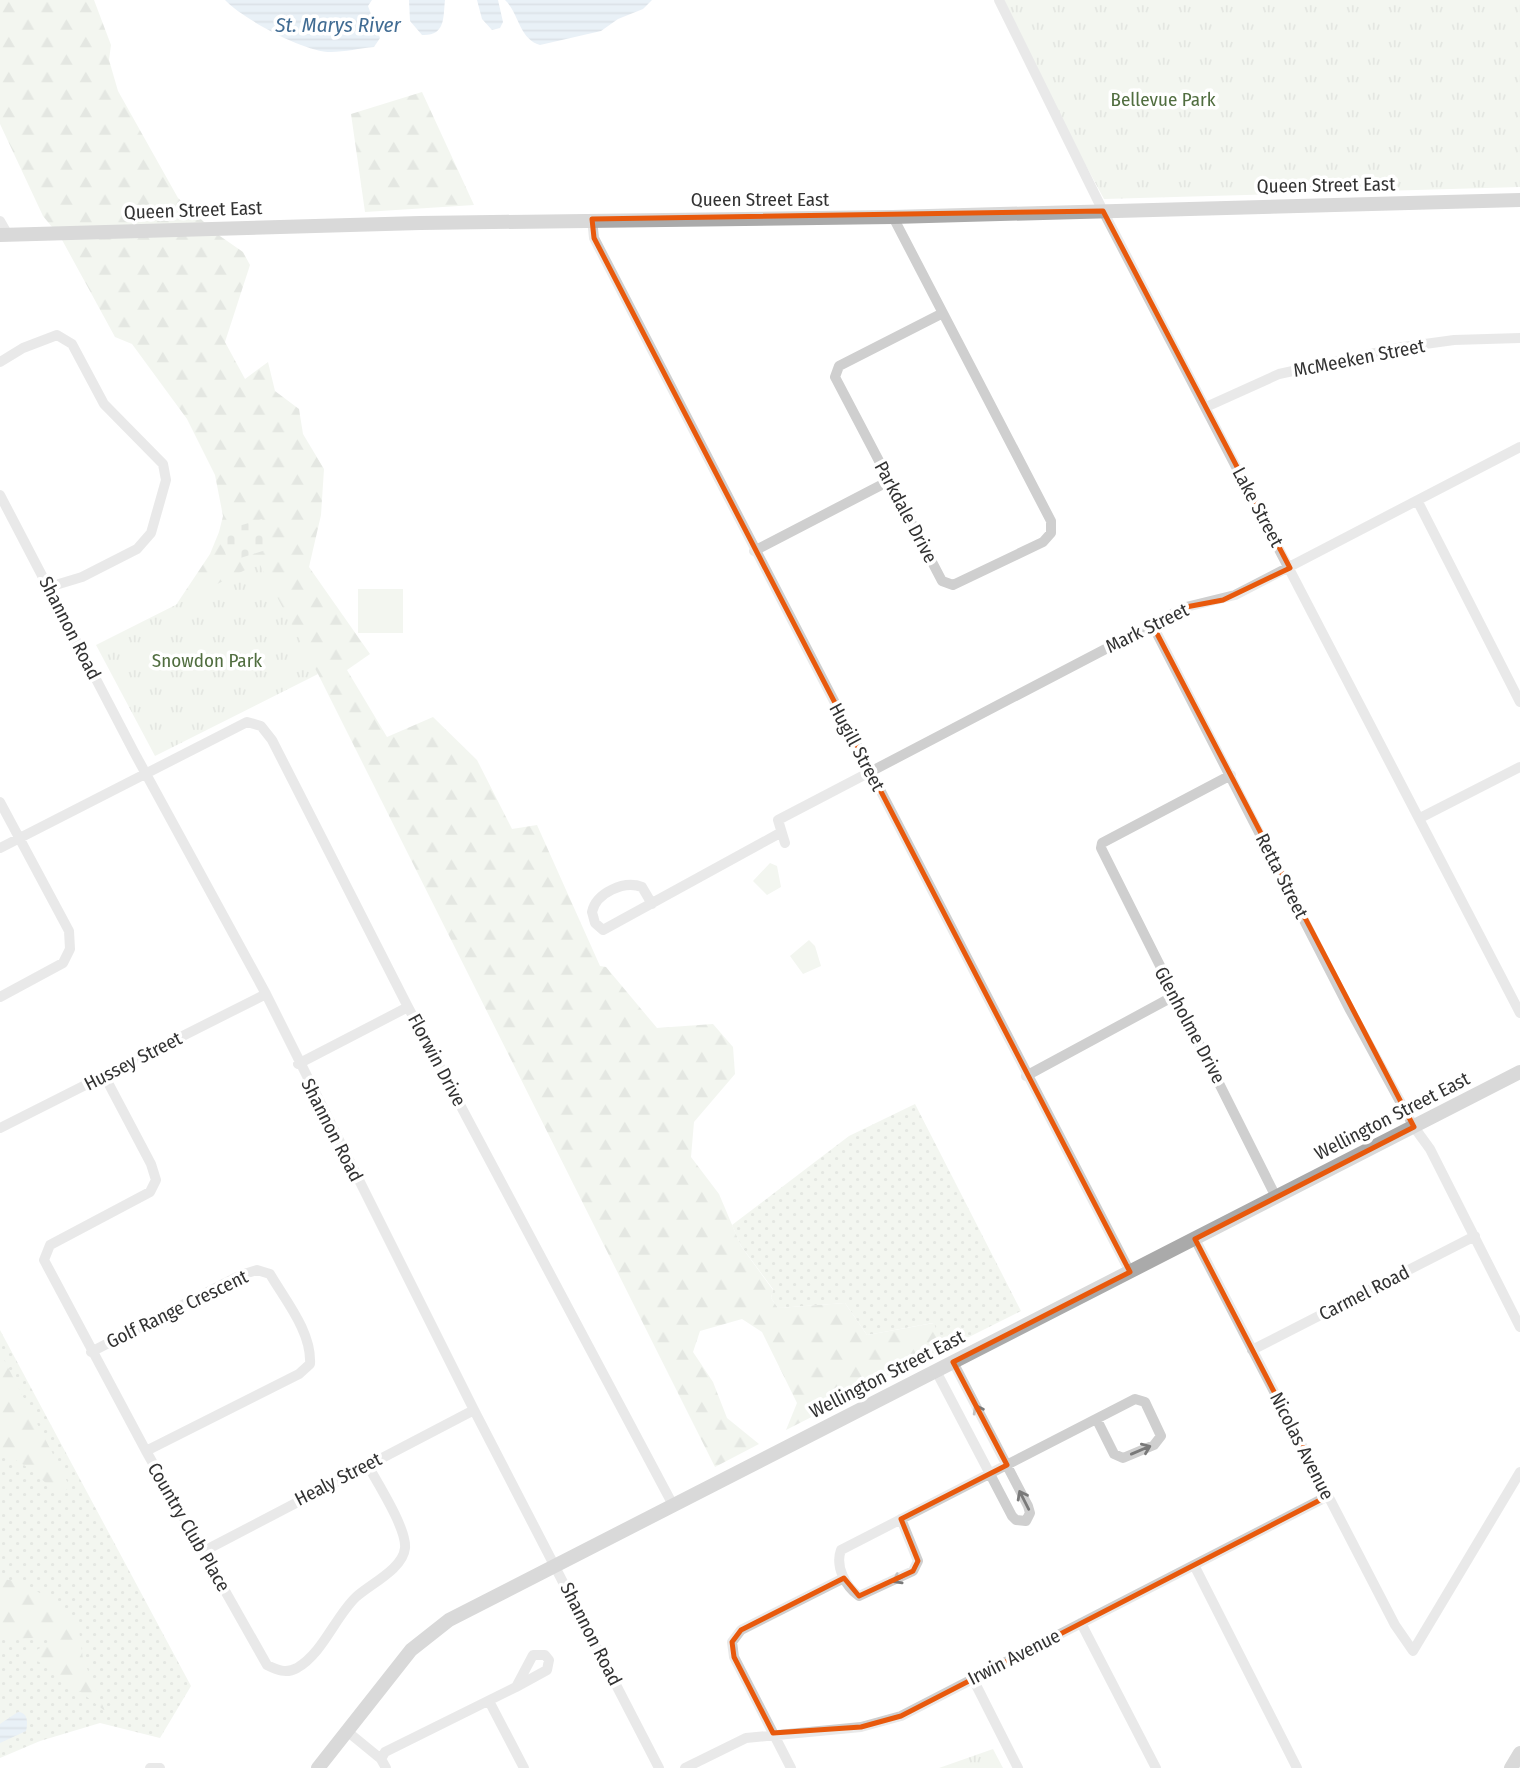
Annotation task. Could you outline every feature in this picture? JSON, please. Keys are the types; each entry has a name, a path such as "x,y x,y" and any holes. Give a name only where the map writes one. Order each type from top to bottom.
{"main road":[{"name":"Queen Street East","path":"4,235 592,219 893,217 1520,200"},
{"name":"Wellington Street East","path":"318,1768 390,1675 430,1633 449,1620 1520,1072"},
{"path":"1511,1768 1520,1752"}],"street":[{"name":"Lake Street","path":"999,0 1103,211 1520,1013"},
{"name":"Parkdale Drive","path":"893,217 941,314 1051,521 1051,533 1043,542 953,585 942,581 835,377 839,366 941,314"},
{"name":"Hugill Street","path":"592,219 594,238 1026,1076 1130,1272"},
{"path":"0,221 4,235"},
{"path":"0,362 23,348 57,335 72,344 104,404 163,464 166,480 151,533 137,549 82,577 49,587"},
{"name":"McMeeken Street","path":"1206,407 1279,374 1404,346 1454,340 1520,338"},
{"name":"Mark Street","path":"652,904 782,838 778,820 1152,624 1186,607 1223,600 1290,568 1520,447"},
{"path":"754,551 889,481"},
{"name":"Shannon Road","path":"1,498 266,994 298,1064 659,1768"},
{"path":"1418,502 1520,702"},
{"name":"Retta Street","path":"1152,624 1349,1008 1414,1126 1430,1149 1520,1328"},
{"name":"Florwin Drive","path":"0,848 148,775 247,722 261,726 272,740 408,1007 673,1505"},
{"path":"1420,818 1520,767"},
{"name":"Glenholme Drive","path":"1231,775 1102,843 1102,854 1276,1197"},
{"path":"0,802 69,931 71,949 62,963 0,997"},
{"path":"629,884 642,887 652,904 603,930 593,918 594,904 599,898 629,884"},
{"name":"Hussey Street","path":"0,1128 266,994"},
{"path":"1026,1076 1174,996"},
{"path":"298,1064 408,1007"},
{"name":"Country Club Place","path":"104,1075 151,1164 156,1180 150,1192 50,1245 44,1260 91,1352 267,1665 281,1672 297,1668 312,1655 355,1598 399,1562 405,1548 402,1534 367,1464"},
{"name":"Carmel Road","path":"1252,1350 1475,1236"},
{"name":"Nicolas Avenue","path":"1195,1239 1395,1625 1413,1651 1520,1472"},
{"name":"Golf Range Crescent","path":"91,1352 242,1275 257,1270 270,1274 298,1322 310,1351 310,1364 299,1374 146,1451"},
{"path":"936,1371 1012,1516 1016,1520 1026,1521 1031,1513 953,1363"},
{"path":"901,1519 918,1561 913,1571 859,1596 851,1591 844,1578 838,1559 841,1550 901,1519 989,1474 1097,1420 1135,1399 1145,1402 1161,1436 1154,1445 1123,1458 1114,1454 1097,1420"},
{"name":"Healy Street","path":"204,1551 474,1410"},
{"name":"Irwin Avenue","path":"685,1768 746,1738 773,1733 861,1727 901,1716 1328,1496"},
{"path":"1195,1565 1297,1768"},
{"path":"791,1768 734,1657 732,1642 741,1630 844,1578"},
{"path":"1081,1623 1156,1768"},
{"path":"973,1679 1018,1768"},
{"path":"383,1764 385,1752 516,1687"},
{"path":"489,1701 524,1768"},
{"path":"348,1732 383,1764"},
{"path":"150,1768 160,1768"}],"highlighted area":[{"path":"1103,211 1290,568 1223,600 1186,607 1152,624 1414,1127 1195,1239 1328,1496 901,1716 861,1727 773,1733 734,1657 732,1642 741,1630 844,1578 859,1596 913,1571 918,1561 901,1519 1007,1465 953,1362 1130,1272 594,238 592,219"}],"green space":[{"path":"0,0 94,0 111,45 109,60 118,91 178,198 217,234 243,252 250,265 225,342 245,379 268,362 275,391 299,409 303,434 324,469 321,515 309,567 370,654 347,670 387,737 433,717 477,760 512,829 537,825 600,966 606,967 657,1028 713,1024 733,1047 735,1074 694,1122 691,1157 719,1194 741,1246 773,1290 771,1298 778,1308 845,1303 867,1335 934,1323 943,1350 786,1430 797,1403 762,1332 742,1319 700,1331 693,1352 713,1382 727,1418 759,1444 715,1467 318,674 231,610 176,605 210,554 219,532 223,516 215,475 187,419 132,344 115,337 61,238 43,216 0,124"},
{"name":"Bellevue Park","path":"996,0 1520,0 1520,187 1104,199"},
{"path":"422,92 474,205 365,212 351,114"},
{"path":"262,519 272,548 228,562 219,532"},
{"name":"Snowdon Park","path":"259,563 318,674 155,756 96,645"},
{"path":"358,589 403,589 403,633 358,633"},
{"path":"770,863 777,866 781,887 767,895 753,881"},
{"path":"809,940 815,946 821,966 803,974 790,956"},
{"path":"915,1104 1021,1311 943,1350 933,1323 867,1335 845,1303 778,1308 771,1298 773,1289 741,1246 732,1225 849,1136"},
{"path":"0,1330 191,1686 160,1738 100,1723 40,1741 0,1758"},
{"path":"0,1352 71,1489 56,1492 30,1469 0,1450"},
{"path":"0,1579 18,1581 58,1603 79,1630 83,1659 105,1711 51,1669 27,1655 61,1637 0,1639"},
{"path":"993,1749 1003,1768 939,1768"}],"water":[{"name":"St. Marys River","path":"225,0 372,0 368,6 380,38 374,47 336,52 319,51 275,33 245,16"},
{"name":"St. Marys River","path":"409,0 445,0 439,29 422,35 410,21"},
{"path":"477,0 498,0 503,22 500,28 492,30 482,19"},
{"path":"505,0 652,0 643,9 618,19 601,31 540,45 523,32"},
{"path":"18,1712 25,1716 26,1731 0,1743 0,1724"}]}
